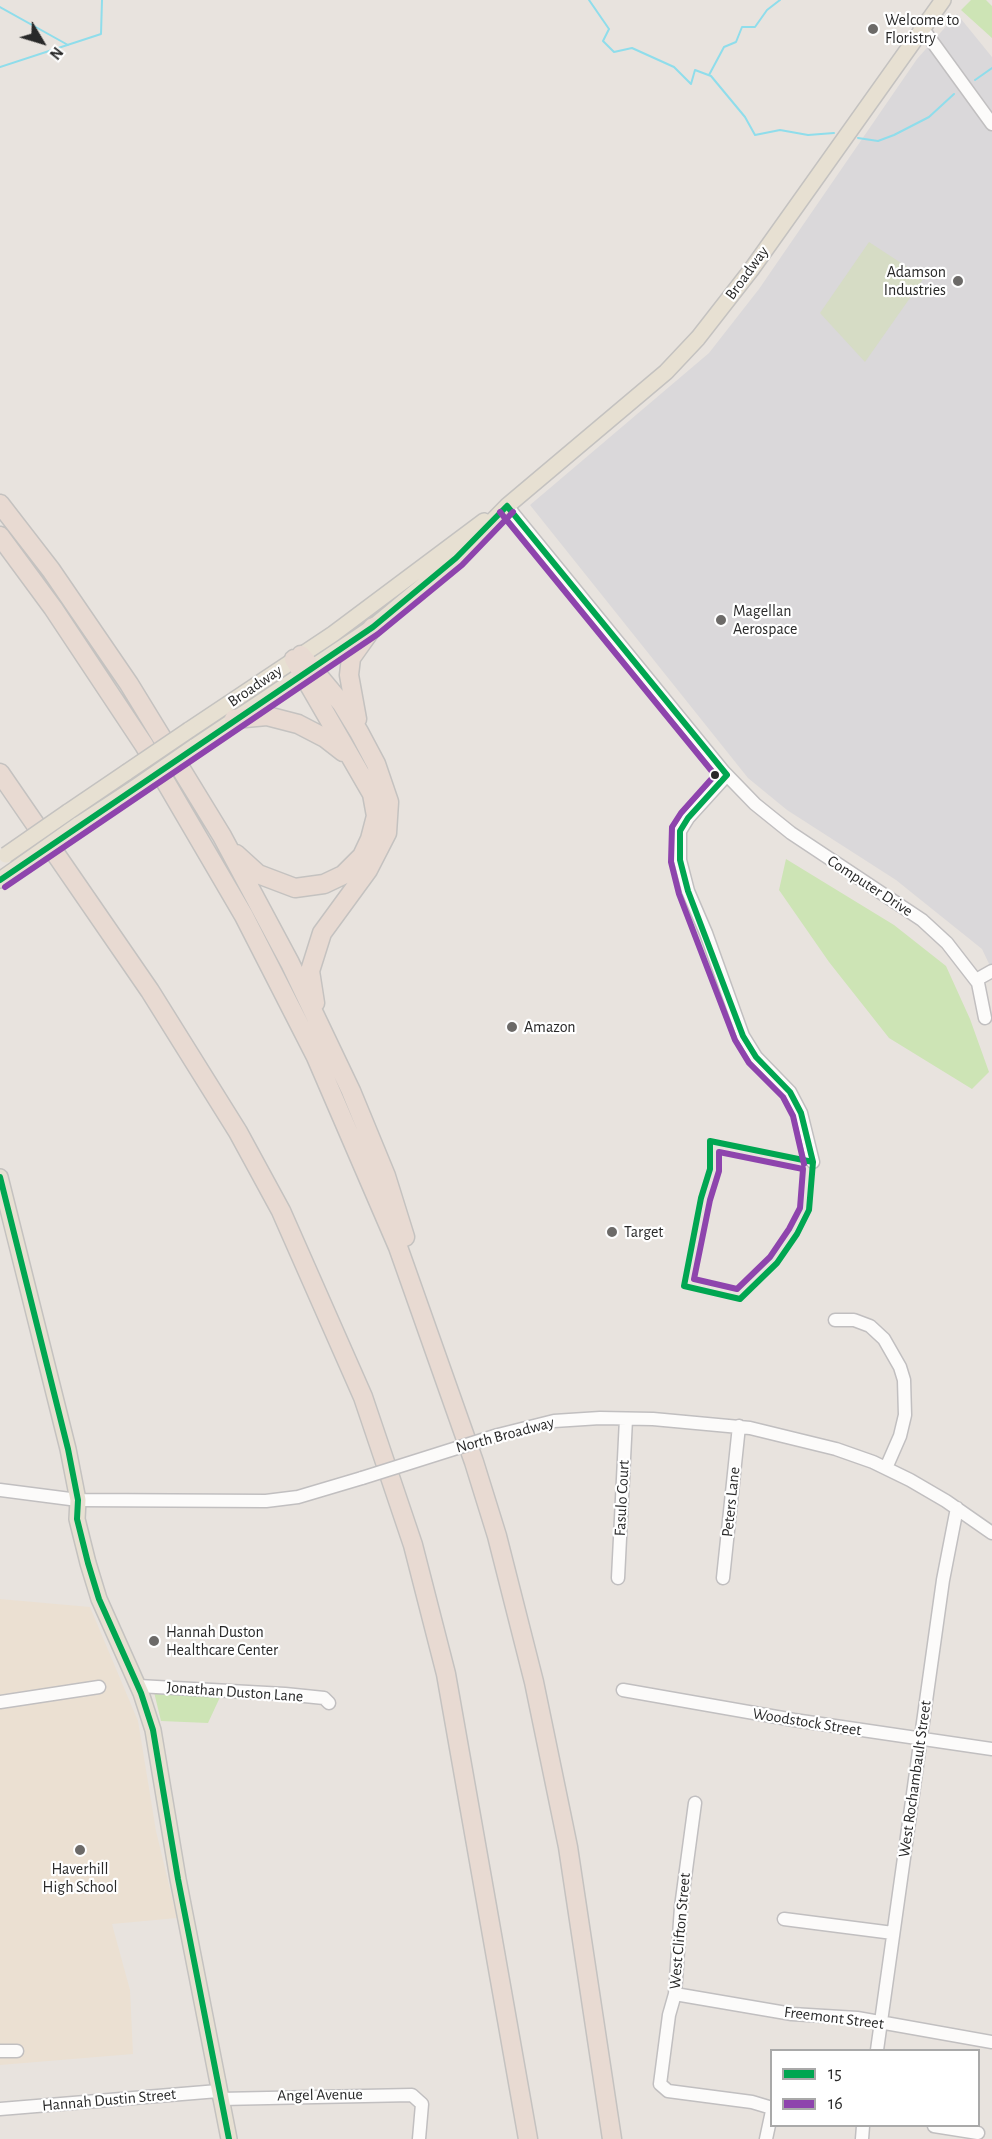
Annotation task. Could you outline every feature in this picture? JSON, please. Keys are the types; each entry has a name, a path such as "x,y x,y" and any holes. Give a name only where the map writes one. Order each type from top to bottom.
{"highway":[{"path":"0,504 51,570 129,684 225,842 318,1019 386,1176 413,1266 426,1320"},
{"path":"0,536 53,608 144,745 243,916 338,1105 426,1320 497,1536 534,1682 568,1847 612,2139"},
{"path":"359,732 349,675 351,658 374,627"},
{"path":"225,842 258,874 279,884 295,888 324,884 343,875 362,856 376,816 372,794 355,762 328,721 303,664"},
{"path":"303,664 342,704 375,764 389,802 387,833 368,870 322,933 310,971 318,1019"},
{"path":"234,719 267,716 298,724 325,738 355,762"},
{"path":"0,773 156,1000 238,1132 281,1211 363,1397 413,1545 446,1674 463,1760 528,2139"},
{"path":"0,787 46,841"}],"main road":[{"name":"Broadway","path":"3,858 189,730 303,664 374,627 456,558 507,506 639,397 698,338 751,270 943,0"},
{"name":"Broadway","path":"0,880 234,719 461,536 507,506"},
{"path":"0,1177 78,1500 77,1519 99,1599 138,1686 153,1730 178,1879 229,2139"}],"street":[{"path":"923,29 992,124"},
{"name":"Computer Drive","path":"507,506 727,775 791,833 922,920 947,943 976,980 985,1018"},
{"path":"727,775 688,818 680,831 680,860 688,891 706,933 743,1036 756,1057 790,1092 801,1113 813,1162"},
{"path":"976,980 992,971"},
{"path":"835,1320 854,1320 870,1326 889,1347 900,1367 904,1380 905,1414 900,1436 886,1468"},
{"name":"North Broadway","path":"0,1490 78,1500 266,1502 298,1497 554,1420 626,1419 739,1426 836,1449 910,1480 957,1508 992,1533"},
{"name":"Fasulo Court","path":"618,1578 626,1419"},
{"name":"Peters Lane","path":"723,1578 739,1426"},
{"name":"West Rochambault Street","path":"877,2049 943,1580 957,1508"},
{"name":"Jonathan Duston Lane","path":"138,1686 285,1694 324,1698 328,1703"},
{"path":"0,1701 99,1687"},
{"name":"Woodstock Street","path":"623,1689 794,1720 992,1749"},
{"name":"West Clifton Street","path":"695,1803 681,1907 675,1994 669,2015 660,2084 668,2091 752,2102 770,2110"},
{"path":"784,1919 893,1933"},
{"name":"Freemont Street","path":"675,1994 792,2014 857,2018 992,2042"},
{"path":"0,2051 16,2051"},
{"name":"Angel Avenue","path":"219,2095 412,2095 419,2099 422,2107 419,2139"},
{"name":"Hannah Dustin Street","path":"0,2109 219,2095"},
{"path":"766,2139 770,2116"},
{"path":"940,2127 978,2133"}],"shaded area":[{"path":"957,14 992,57 992,970 982,949 896,880 787,810 748,778 530,505 709,353 759,289 917,59"},
{"name":"Haverhill High School","path":"0,1599 90,1607 138,1721 156,1831 177,1918 112,1924 130,1990 133,2054 0,2065"}],"green space":[{"path":"971,0 986,0 992,6 992,38 961,10"},
{"path":"869,242 924,278 865,362 820,313"},
{"path":"786,859 894,925 946,966 970,1019 989,1072 972,1089 889,1038 829,962 779,890"},
{"path":"154,1692 221,1695 208,1723 161,1721"}],"waterway":[{"path":"0,67 101,34 102,0"},
{"path":"589,0 609,29 603,41 614,52 632,48 674,67 691,84 695,70 711,76 745,117 755,135 780,130 808,135 834,133"},
{"path":"709,75 724,47 736,42 742,27 755,27 767,10 780,0"},
{"path":"0,7 68,45"},
{"path":"975,80 992,68"},
{"path":"858,138 878,141 894,135 929,117 954,94"}],"transit line":[{"name":"15","path":"507,506 727,775 688,818 680,831 680,860 688,891 743,1036 756,1057 790,1092 801,1113 813,1162"},
{"name":"15","path":"0,880 373,627 456,558 507,506"},
{"name":"16","path":"500,512 715,775 681,813 672,827 671,862 679,894 735,1040 749,1063 783,1097 793,1116 804,1164"},
{"name":"16","path":"5,887 378,634 462,565 513,512"},
{"name":"15","path":"710,1141 813,1162 809,1210 797,1234 777,1263 740,1299 684,1286 701,1198 710,1169 710,1141"},
{"name":"16","path":"719,1152 803,1169 800,1208 789,1229 770,1257 737,1289 694,1279 710,1200 719,1171 719,1152"},
{"name":"15","path":"0,1177 68,1449 78,1500 77,1519 88,1563 99,1599 141,1693 153,1730 178,1879 229,2139"}],"place":[{"name":"Welcome to Floristry","path":"873,29"},
{"name":"Adamson Industries","path":"958,281"},
{"name":"Magellan Aerospace","path":"721,620"},
{"name":"Amazon","path":"512,1027"},
{"name":"Target","path":"612,1232"},
{"name":"Hannah Duston Healthcare Center","path":"154,1641"},
{"name":"Haverhill High School","path":"80,1850"}]}
